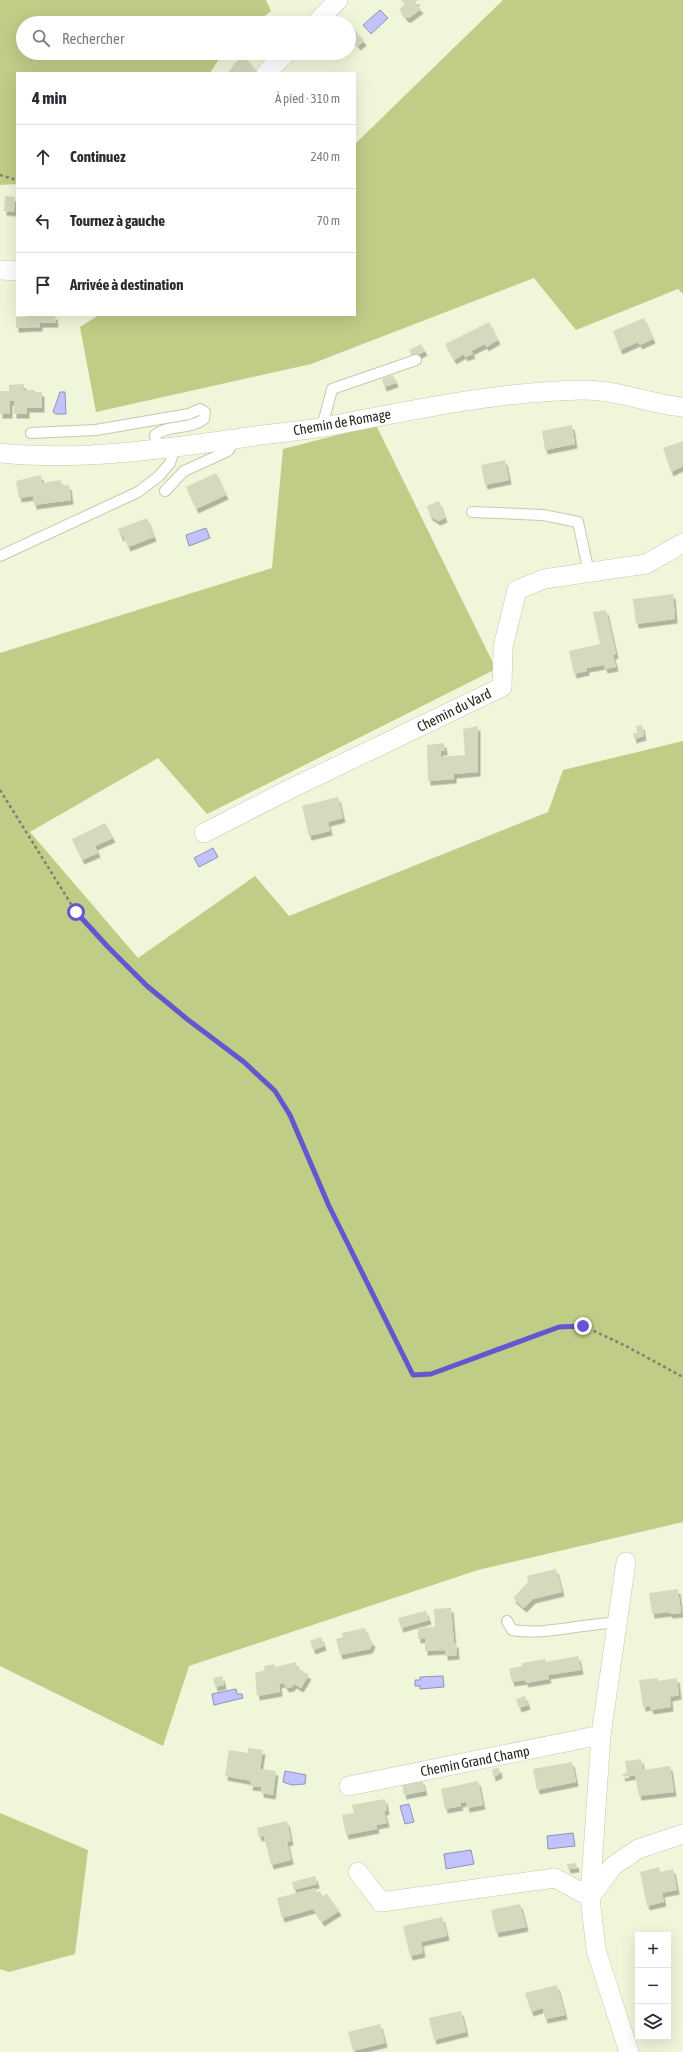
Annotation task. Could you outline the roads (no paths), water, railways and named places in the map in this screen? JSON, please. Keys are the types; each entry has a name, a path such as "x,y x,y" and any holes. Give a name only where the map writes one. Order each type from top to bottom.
{"street":[{"path":"323,16 338,0"},
{"path":"267,72 279,60"},
{"path":"0,270 16,271"},
{"name":"Chemin de Romage","path":"0,453 22,455 83,455 168,448 322,427 405,411 521,394 560,391 593,390 665,405 683,407"},
{"name":"Chemin du Vard","path":"204,833 290,789 502,687 503,647 517,590 544,578 646,564 683,542"},
{"path":"626,1562 600,1735 590,1897 596,1950 629,2052"},
{"name":"Chemin Grand Champ","path":"349,1786 600,1735"},
{"path":"590,1897 613,1866 638,1850 683,1834"},
{"path":"358,1872 381,1902 555,1878 590,1897"}],"lane":[{"path":"322,427 332,389 416,360"},
{"path":"0,556 138,492 159,476 170,463 172,457 168,448 157,445 155,435 164,430 198,423 204,418 205,412 200,409 189,414 96,430 31,433"},
{"path":"165,491 184,471 228,451 236,438"},
{"path":"472,512 543,515 578,522 589,573"},
{"path":"507,1621 512,1630 529,1633 596,1623 617,1623"}],"water":[{"path":"380,10 388,18 371,34 363,25"},
{"path":"60,392 65,392 66,414 56,414 53,412"},
{"path":"206,528 210,538 189,546 186,535"},
{"path":"213,848 218,857 199,867 194,858"},
{"path":"443,1676 444,1687 420,1689 420,1686 415,1686 415,1680 420,1680 420,1677"},
{"path":"236,1689 237,1694 242,1694 243,1698 214,1705 212,1694"},
{"path":"285,1771 306,1775 305,1784 292,1785 283,1782"},
{"path":"409,1804 414,1822 405,1824 400,1806"},
{"path":"573,1833 575,1846 548,1849 547,1836"},
{"path":"471,1850 474,1864 446,1869 444,1854"}]}
